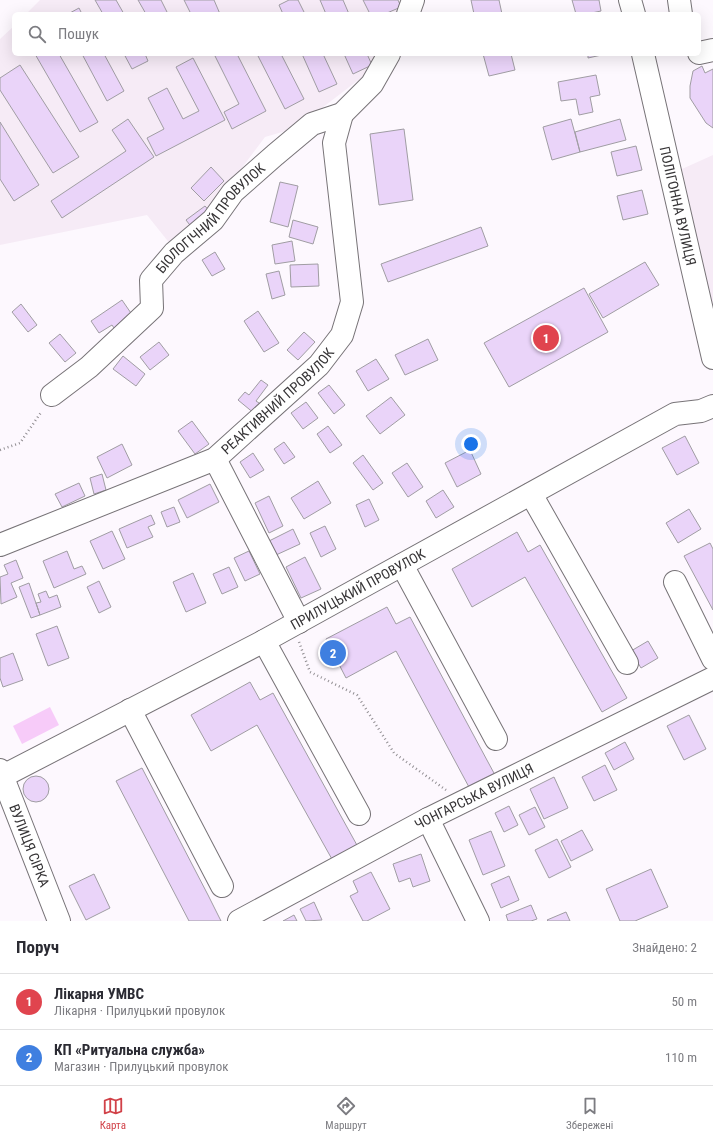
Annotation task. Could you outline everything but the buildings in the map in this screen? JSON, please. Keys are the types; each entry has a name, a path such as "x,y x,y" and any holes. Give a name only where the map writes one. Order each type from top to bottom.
{"street":[{"path":"409,12 413,0"},
{"path":"630,0 633,12"},
{"path":"679,0 681,12"},
{"path":"701,53 713,50"},
{"name":"БІОЛОГІЧНИЙ ПРОВУЛОК","path":"52,395 89,367 152,308 151,280 174,253 213,220 233,192 312,124 342,114 372,84 388,56"},
{"name":"ПОЛІГОННА ВУЛИЦЯ","path":"643,56 713,358"},
{"name":"РЕАКТИВНИЙ ПРОВУЛОК","path":"0,545 215,459 319,365 342,335 352,302 334,144 342,114"},
{"name":"ПРИЛУЦЬКИЙ ПРОВУЛОК","path":"1,773 130,710 296,624 676,414 701,411 713,406"},
{"path":"215,459 296,624"},
{"path":"531,494 627,663"},
{"path":"402,565 496,739"},
{"path":"674,582 713,659"},
{"path":"264,641 359,814"},
{"name":"ЧОНГАРСЬКА ВУЛИЦЯ","path":"239,921 463,801 713,678"},
{"path":"130,710 222,886"},
{"name":"ВУЛИЦЯ СІРКА","path":"1,773 59,921"},
{"path":"428,819 478,921"}],"path":[{"path":"0,450 20,444 52,395"},
{"path":"296,624 310,672 357,695 394,753 463,801"}],"shaded area":[{"path":"40,0 406,0 400,12 28,12"},
{"path":"12,28 12,56 379,56 370,71 296,128 265,137 238,173 200,219 171,245 147,215 0,245 0,39"},
{"path":"713,155 713,310 682,169"},
{"path":"50,707 59,725 22,744 13,726"}],"place":[{"name":"Лікарня УМВС","path":"546,338"},
{"name":"КП «Ритуальна служба»","path":"333,653"}]}
